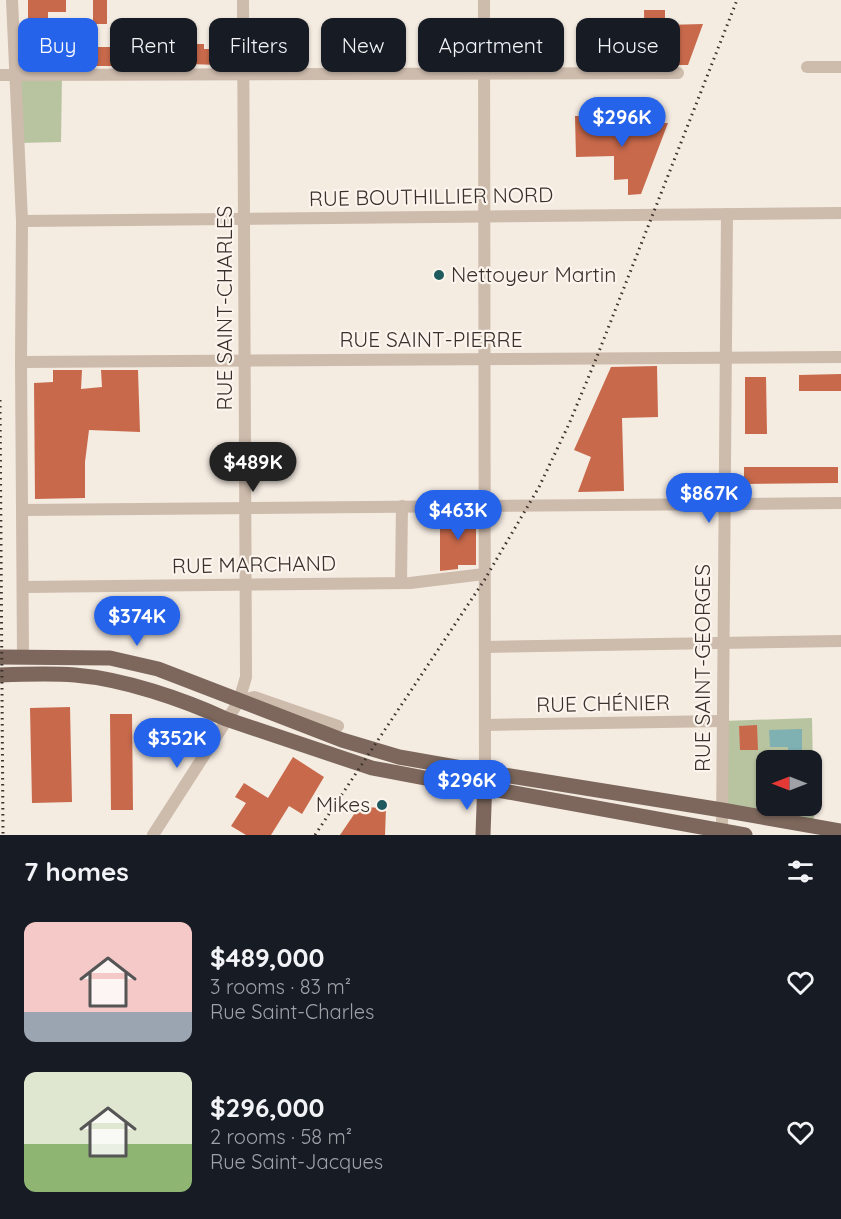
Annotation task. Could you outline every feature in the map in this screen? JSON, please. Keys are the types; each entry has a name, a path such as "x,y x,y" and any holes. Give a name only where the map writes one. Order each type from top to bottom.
{"main road":[{"path":"0,657 110,658 158,669 342,740 399,757 485,780 722,833 745,835"},
{"path":"0,675 77,675 105,679 149,691 372,768 430,779 485,780 722,810 841,831"},
{"path":"149,691 177,693 187,680"},
{"path":"483,835 485,780"}],"street":[{"path":"12,0 22,221 23,656"},
{"name":"RUE SAINT-CHARLES","path":"153,835 239,700 246,677 243,0"},
{"path":"484,0 485,780"},
{"path":"807,67 841,67"},
{"path":"0,75 678,73"},
{"name":"RUE BOUTHILLIER NORD","path":"22,221 841,213"},
{"name":"RUE SAINT-GEORGES","path":"722,833 727,214"},
{"name":"RUE SAINT-PIERRE","path":"21,362 841,357"},
{"path":"22,510 841,503"},
{"path":"401,583 402,506"},
{"name":"RUE MARCHAND","path":"23,587 401,583 484,574"},
{"path":"484,647 841,641"},
{"path":"239,700 254,697 338,726"},
{"name":"RUE CHÉNIER","path":"485,725 723,721"}],"green space":[{"path":"15,75 62,75 61,142 18,143"},
{"path":"812,718 813,750 756,750 756,816 814,816 814,827 722,810 723,721"}],"water":[{"path":"802,729 802,750 770,747 769,730"}],"building":[{"path":"28,0 66,0 66,12 48,12 48,18 28,18"},
{"path":"93,0 107,0 107,24 98,24 98,18 93,18"},
{"path":"644,10 665,10 665,18 644,18"},
{"path":"703,24 688,65 680,65 680,25"},
{"path":"197,44 204,44 204,49 209,49 209,65 197,64"},
{"path":"98,47 110,47 110,66 98,66"},
{"path":"575,116 593,116 593,125 668,123 641,194 628,195 628,179 614,180 614,156 576,157"},
{"path":"657,366 658,417 622,418 624,491 578,492 591,457 574,450 611,367"},
{"path":"53,370 82,370 81,389 102,387 101,370 138,370 140,432 89,430 85,462 85,498 35,499 34,383 53,382"},
{"path":"841,374 841,391 799,391 799,375"},
{"path":"745,377 766,377 767,434 745,434"},
{"path":"744,467 838,467 838,483 744,484"},
{"path":"476,514 476,565 458,565 458,569 440,571 440,515"},
{"path":"70,707 72,802 32,803 30,708"},
{"path":"110,714 132,714 133,810 111,810"},
{"path":"757,725 758,750 740,750 739,726"},
{"path":"293,757 324,777 302,814 289,806 271,835 246,835 231,826 246,803 235,797 244,783 268,798"},
{"path":"359,807 386,808 385,835 340,835"}],"railway":[{"path":"315,835 485,579 539,487 596,359 737,0"},
{"path":"0,400 3,835"}],"place":[{"name":"Nettoyeur Martin","path":"439,275"},
{"name":"Mikes","path":"382,805"}]}
